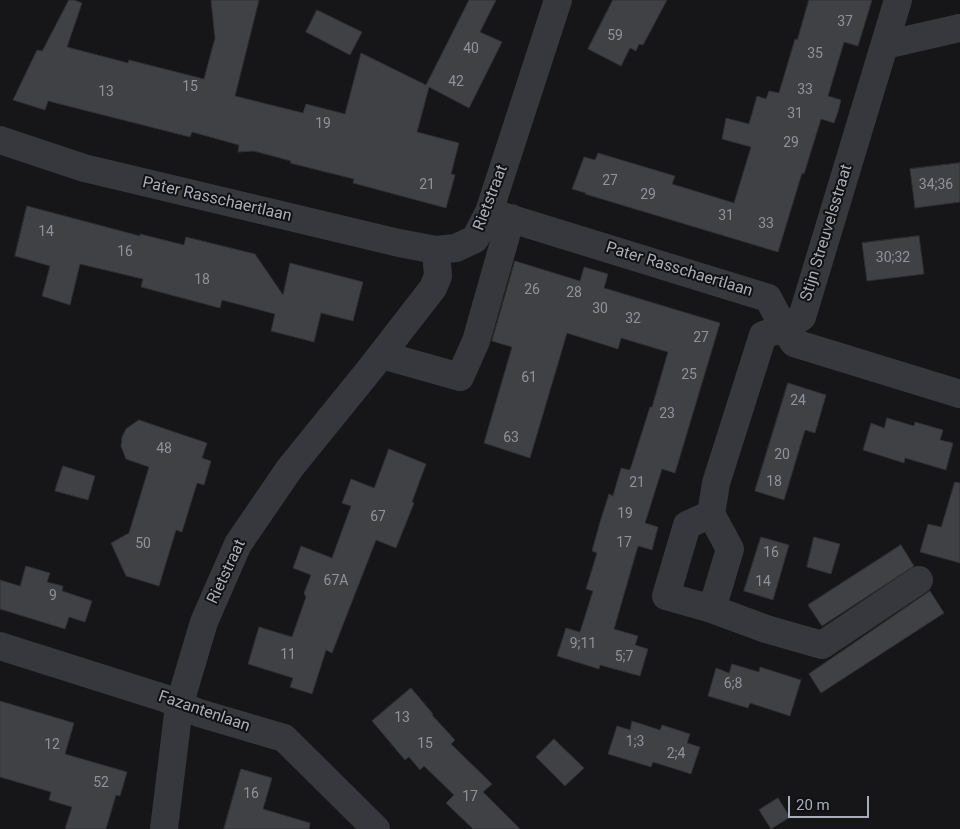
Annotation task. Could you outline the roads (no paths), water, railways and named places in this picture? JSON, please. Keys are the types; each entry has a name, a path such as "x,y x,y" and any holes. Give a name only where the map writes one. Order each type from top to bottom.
{"street":[{"name":"Rietstraat","path":"382,355 460,377 476,341 500,215 558,0"},
{"name":"Stijn Streuvelsstraat","path":"711,514 716,482 763,335 784,328 802,317 898,0"},
{"path":"885,45 960,28"},
{"name":"Pater Rasschaertlaan","path":"0,140 84,168 399,243 436,250"},
{"name":"Rietstraat","path":"164,829 179,706 204,622 238,544 290,468 382,355 433,288 438,276 436,250 456,248 475,239 500,215"},
{"name":"Pater Rasschaertlaan","path":"500,215 768,298 794,343 960,394"},
{"path":"712,609 730,549 711,514 687,525 666,596 712,609 766,629 822,645 919,580"},
{"name":"Fazantenlaan","path":"0,646 164,698 198,714 284,738 376,829"}]}
